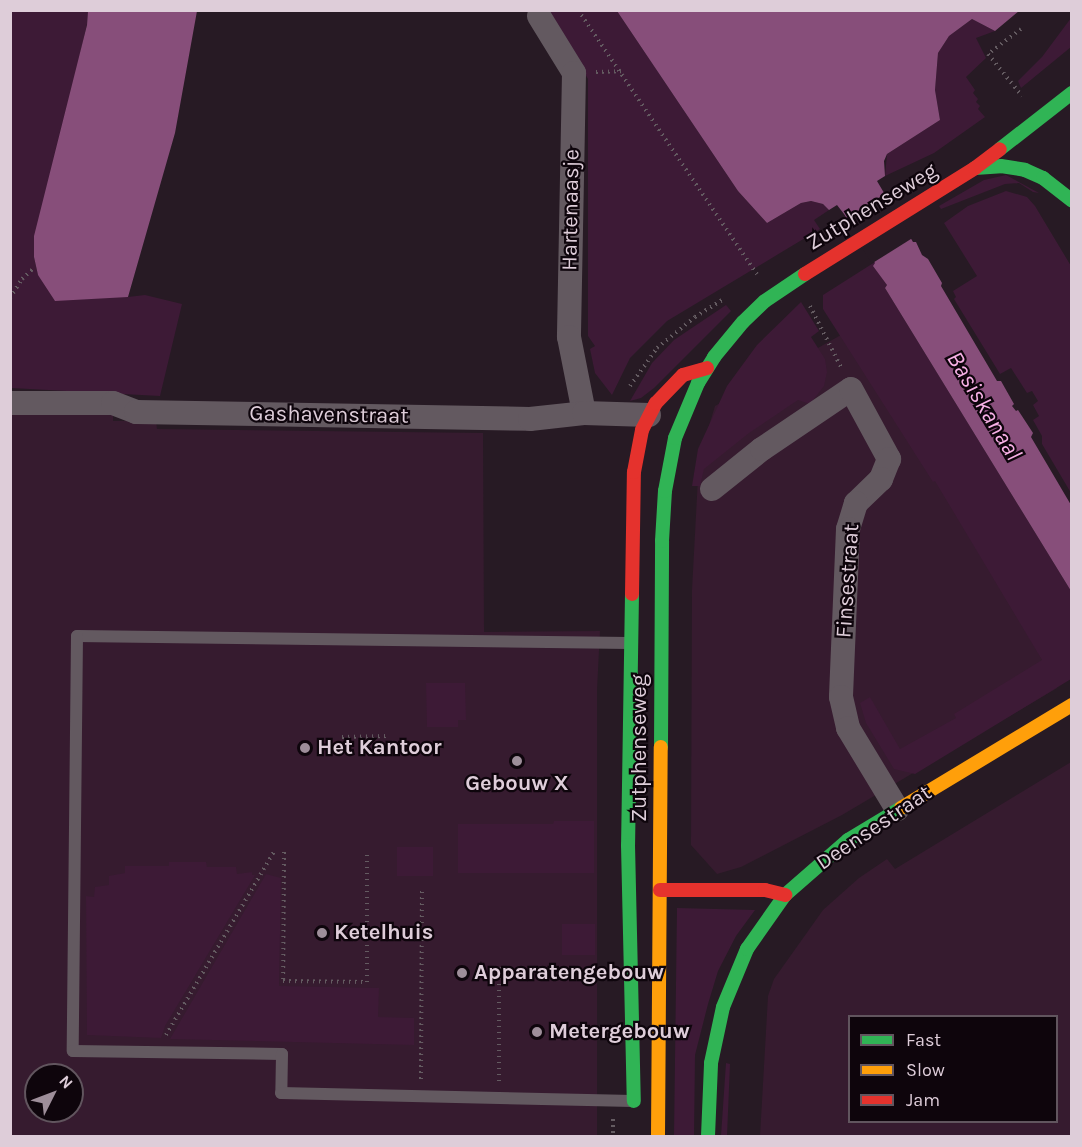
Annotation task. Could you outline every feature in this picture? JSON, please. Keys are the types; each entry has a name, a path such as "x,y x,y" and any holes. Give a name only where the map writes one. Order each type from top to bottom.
{"street":[{"name":"Hartenaasje","path":"539,16 574,73 568,337 584,413"},
{"name":"Zutphenseweg","path":"658,1137 664,501 675,438 707,368 742,322 794,280 975,168 1071,93"},
{"path":"975,168 1001,166 1025,170 1043,178 1071,201"},
{"name":"Zutphenseweg","path":"633,1101 629,888 629,643 634,472 638,446 649,415 665,391 683,375 707,368"},
{"path":"712,489 762,449 851,388"},
{"name":"Finsestraat","path":"851,388 889,459 880,479 856,502 848,528 841,697 848,728 897,809"},
{"name":"Gashavenstraat","path":"10,403 112,403 136,412 506,418 584,413 649,415"},
{"name":"Deensestraat","path":"785,895 833,851 897,809 1071,705"},
{"path":"629,888 765,890 785,895 747,949 723,1006 711,1063 708,1137"}],"lane":[{"path":"629,643 77,636 73,1051 282,1054 281,1093 633,1101"}],"path":[{"path":"578,10 759,277"},
{"path":"1021,29 988,54 1028,102"},
{"path":"10,298 22,279 34,268"},
{"path":"794,280 821,326 851,388"},
{"path":"342,737 388,736"},
{"path":"163,1052 170,1027 274,852"},
{"path":"284,852 283,981 367,982 367,854"},
{"path":"421,1095 422,888"},
{"path":"499,1099 499,969 517,970"}],"shaded area":[{"path":"10,11 88,11 87,24 34,257 38,275 128,297 145,295 182,304 160,396 11,388"},
{"path":"549,11 617,11 738,191 767,223 801,203 811,201 823,204 829,210 814,220 820,229 667,321 630,358 612,395 595,373 590,349 595,346 588,336 588,79"},
{"path":"1071,18 1071,47 1021,88 1018,81 1042,57"},
{"path":"972,19 995,31 976,38 986,58 966,77 975,90 973,93 980,106 978,109 985,117 934,153 885,176 887,154 940,120 935,90 938,53 949,36"},
{"path":"1006,175 1039,193 1019,183 1005,184 941,209 939,206 984,180"},
{"path":"1006,191 1027,197 1035,206 1071,266 1071,493 1042,444 1042,436 1033,420 1039,416 1033,405 1038,401 1032,391 1027,393 1011,368 1000,374 954,299 956,297 953,291 977,276 944,223 968,206"},
{"path":"875,262 887,285 885,288 1071,591 1071,679 915,774 894,769 866,723 860,703 870,697 900,749 956,718 954,714 1042,660 935,481 933,482 823,309 823,295"},
{"path":"801,302 819,331 811,337 825,359 827,372 824,386 810,404 798,400 749,433 704,469 700,486 692,486 698,449 727,386 757,345"},
{"path":"726,305 731,311 654,388 641,398 630,401 652,363 674,340"},
{"path":"864,322 1057,688 842,815 741,867 717,874 691,845 692,590 699,459 715,406"},
{"path":"11,410 113,411 113,421 156,421 157,429 483,433 484,632 600,631 597,690 597,1136 11,1136"},
{"path":"426,683 465,683 466,720 458,720 458,727 427,727"},
{"path":"1071,762 1071,1136 760,1136 768,996 774,979 823,910 859,878 887,859 895,869"},
{"path":"554,821 594,821 594,873 458,873 458,824 553,824"},
{"path":"397,847 433,847 433,876 397,876"},
{"path":"169,862 206,862 207,867 236,867 237,874 252,872 252,875 255,875 165,1026 161,1038 87,1035 86,896 94,897 95,887 109,885 109,876 125,873 125,866 169,866"},
{"path":"266,874 281,878 279,986 379,988 378,1017 414,1018 414,1045 170,1039"},
{"path":"677,908 755,910 736,936 718,971 708,1004 695,1055 694,1136 674,1136"},
{"path":"562,924 595,924 595,955 562,955"},
{"path":"726,1063 730,1064 727,1136 721,1136"}],"water":[{"path":"88,11 197,11 175,133 128,297 55,301 38,275 34,257 34,236 87,25"},
{"name":"Basiskanaal","path":"617,11 1019,11 995,31 972,19 949,36 938,53 935,90 940,120 887,154 884,161 885,176 877,181 913,242 916,242 922,255 928,259 942,283 941,286 997,381 1001,381 1014,404 1012,406 1016,411 1018,410 1033,433 1031,437 1071,505 1071,591 885,288 887,285 873,266 875,263 837,205 829,210 823,204 811,201 801,203 767,223 738,191"}],"pier":[{"path":"885,194 913,238 872,264 844,219"}],"traffic: fast":[{"path":"1000,149 1072,93"},
{"path":"975,168 1001,166 1025,170 1043,178 1072,201"},
{"path":"661,747 662,541 665,491 675,438 698,383 714,357 743,322 765,301 805,274"},
{"path":"632,594 628,845 634,1101"},
{"path":"708,1136 711,1063 723,1007 747,949 785,895 848,840 901,808"}],"traffic: slow":[{"path":"901,808 1072,705"},
{"path":"658,1136 661,747"}],"traffic: jam":[{"path":"805,274 975,168 1000,149"},
{"path":"632,594 634,472 642,430 656,403 683,375 707,368"},
{"path":"660,890 765,890 785,895"}],"place":[{"name":"Het Kantoor","path":"305,748"},
{"name":"Gebouw X","path":"517,761"},
{"name":"Ketelhuis","path":"322,933"},
{"name":"Apparatengebouw","path":"462,973"},
{"name":"Metergebouw","path":"537,1032"}]}
